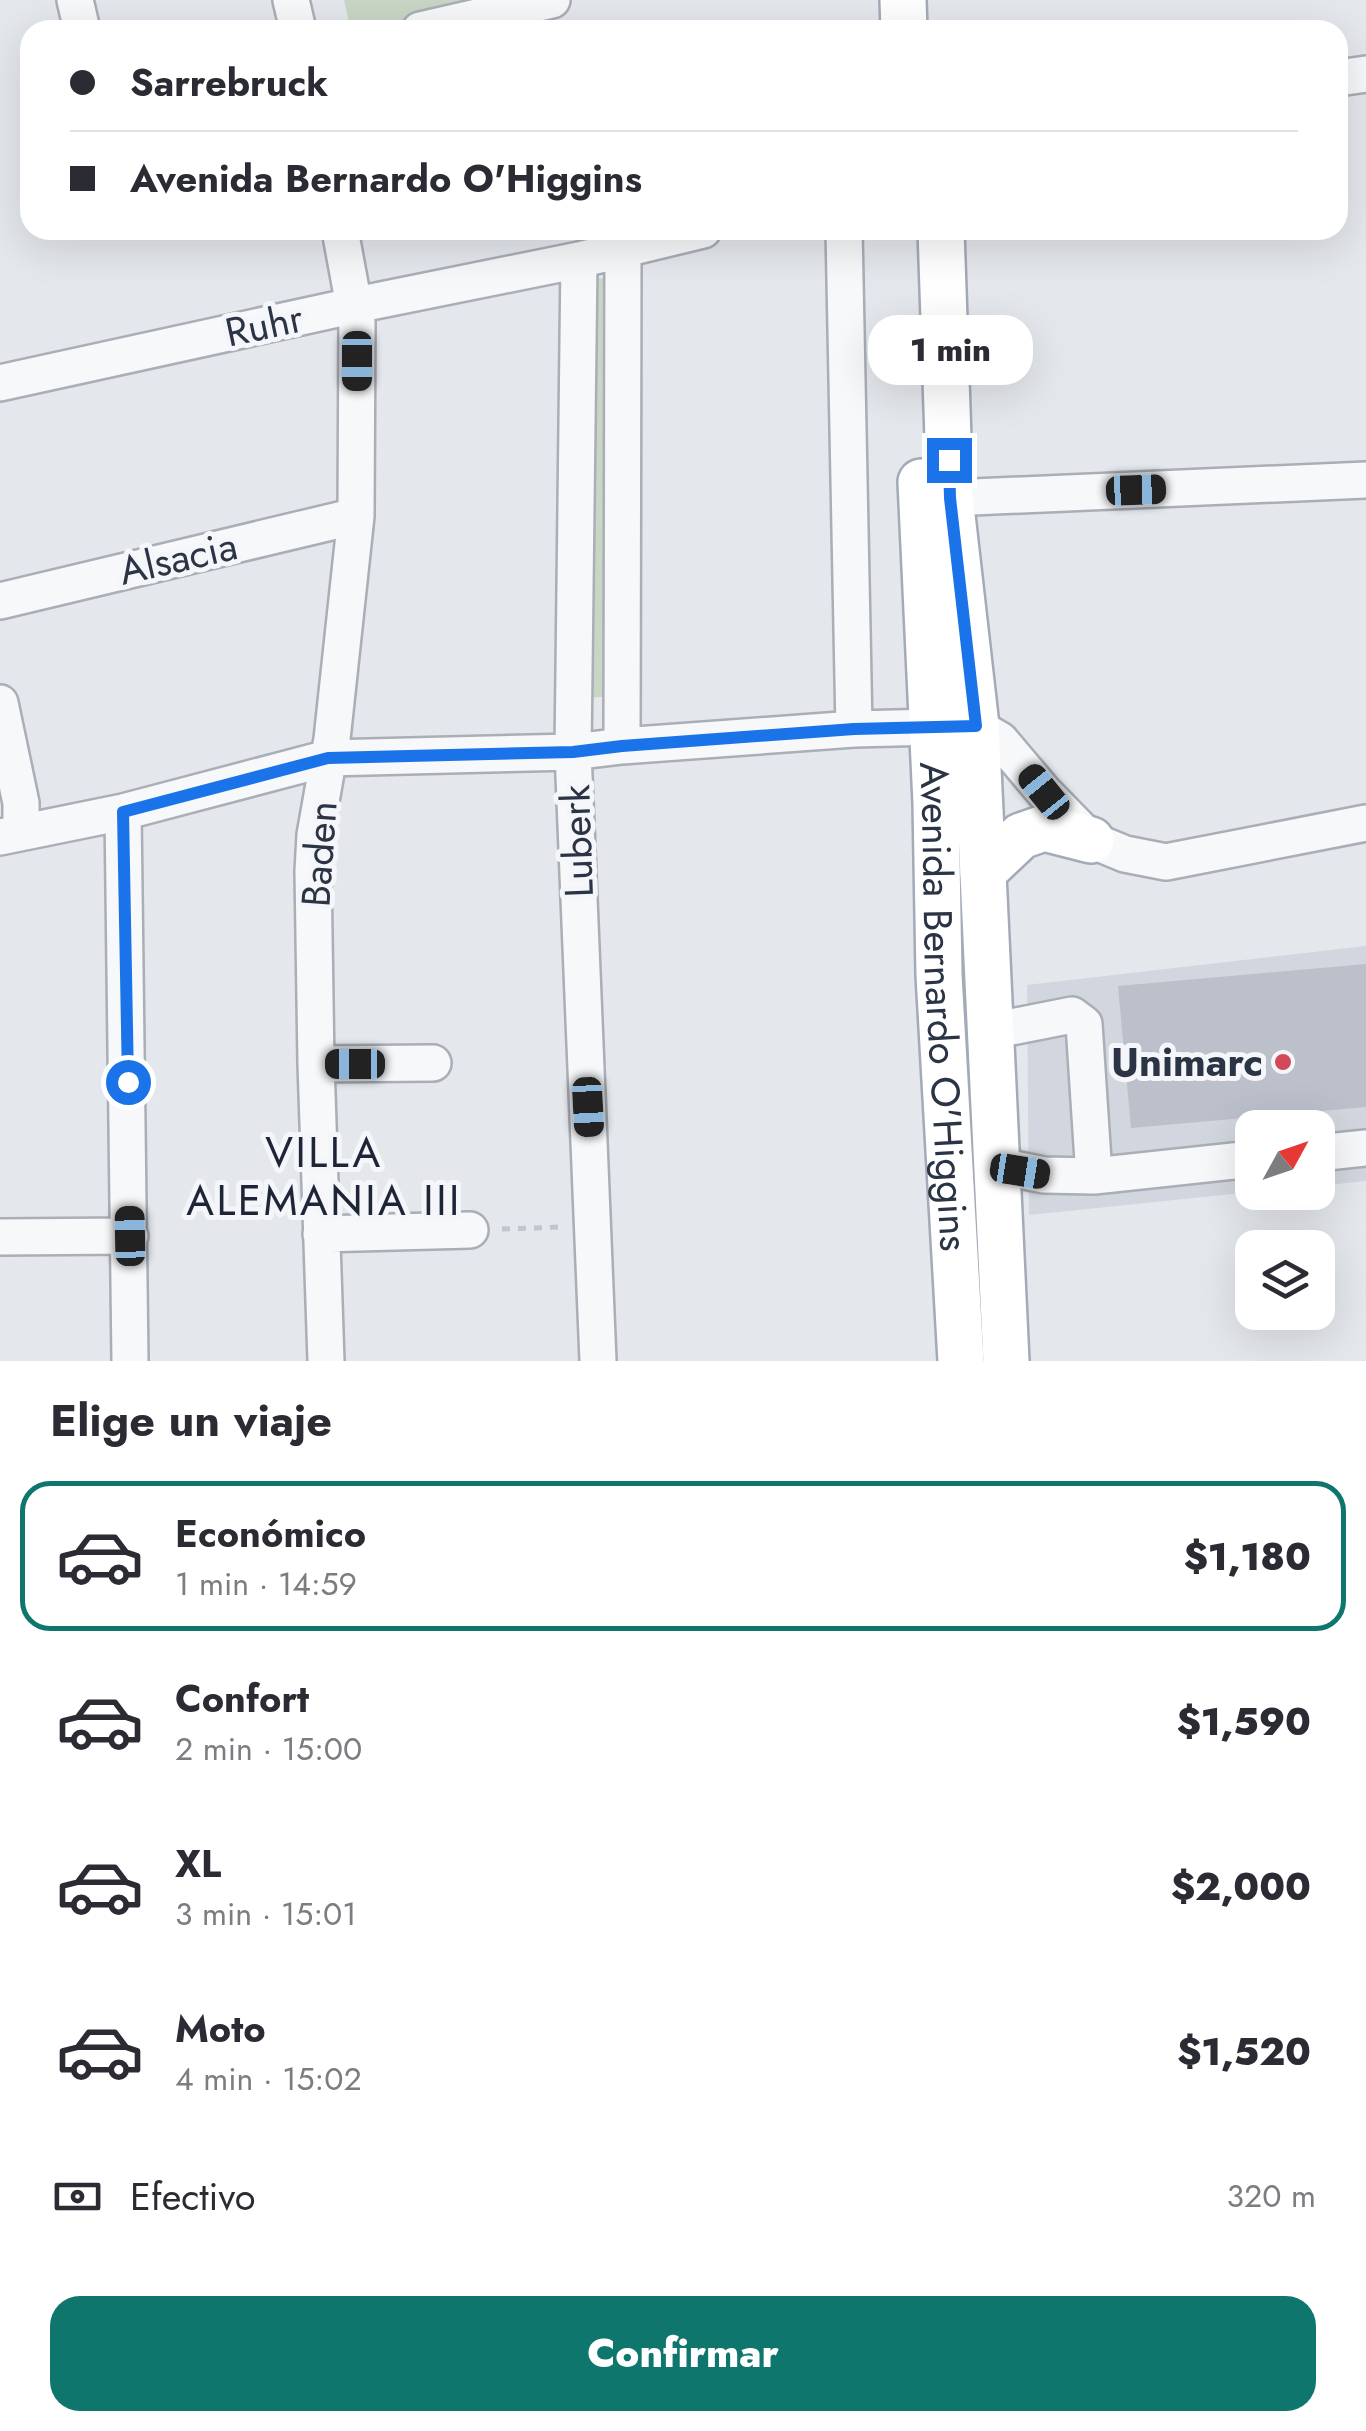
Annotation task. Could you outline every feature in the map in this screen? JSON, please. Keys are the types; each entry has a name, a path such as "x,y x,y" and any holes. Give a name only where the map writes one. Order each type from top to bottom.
{"main road":[{"name":"Avenida Bernardo O'Higgins","path":"911,240 940,975 962,1361"},
{"name":"Avenida Bernardo O'Higgins","path":"942,240 950,498 976,726 1006,1361"},
{"path":"983,872 1021,836 1044,828 1091,840"},
{"path":"950,1167 995,1165"}],"street":[{"path":"464,20 552,0"},
{"name":"Baden","path":"326,1361 313,871 356,516 356,305 342,240"},
{"name":"Ruhr","path":"0,383 661,240"},
{"path":"844,240 854,729"},
{"name":"Luberk","path":"622,746 623,249"},
{"name":"Luberk","path":"579,260 573,752 598,1361"},
{"path":"950,498 1366,480"},
{"name":"Alsacia","path":"0,601 356,516"},
{"path":"0,703 21,803 10,835"},
{"path":"10,835 123,812 328,758 573,752 854,729 976,726 1000,740 1091,840 1125,854 1166,862 1366,822"},
{"path":"123,812 130,1361"},
{"path":"991,1031 1072,1015 1084,1024 1094,1176"},
{"path":"316,1064 433,1064"},
{"path":"1335,1151 1366,1148"},
{"path":"995,1165 1044,1174 1094,1176 1235,1161"},
{"path":"321,1234 470,1230"},
{"path":"0,1237 130,1236"}],"path":[{"path":"470,1230 594,1226"}],"shaded area":[{"path":"1366,946 1366,1181 1335,1184 1335,1110 1235,1110 1235,1194 1029,1215 1027,985"}],"green space":[{"path":"344,0 515,0 452,20 349,20"},
{"path":"616,277 614,696 587,698 594,279"}],"building":[{"path":"1366,964 1366,1107 1235,1110 1235,1119 1131,1128 1118,986"}],"place":[{"name":"Unimarc","path":"1283,1062"}],"district":[{"name":"VILLA ALEMANIA III","path":"324,1176"}],"route":[{"path":"128,1082 123,812 328,758 573,752 854,729 976,726 949,460"}]}
